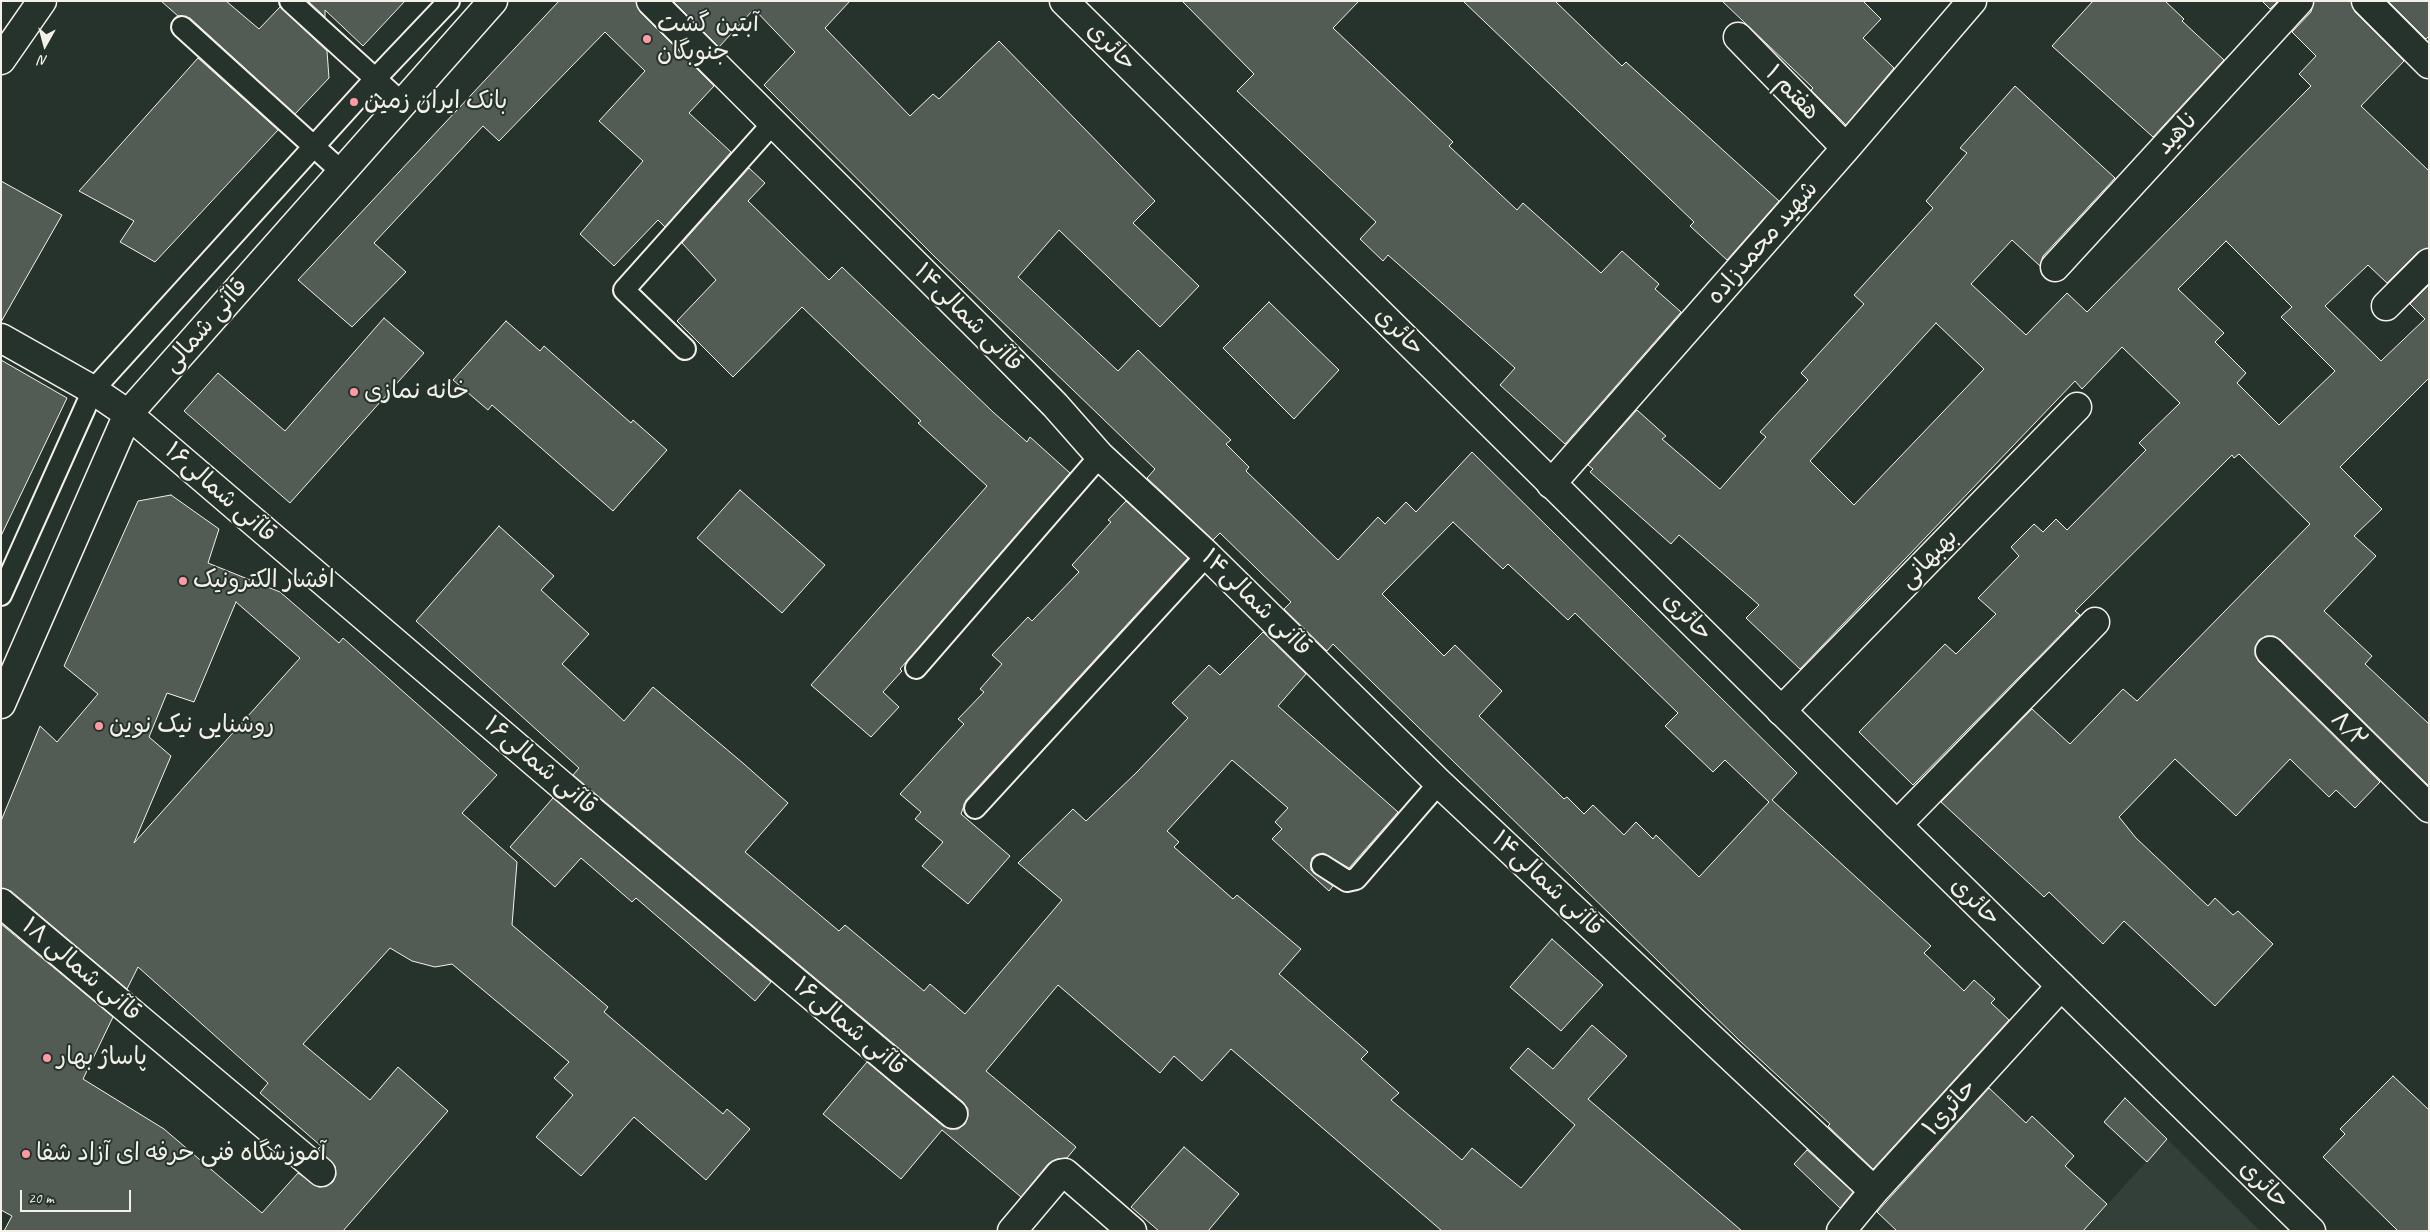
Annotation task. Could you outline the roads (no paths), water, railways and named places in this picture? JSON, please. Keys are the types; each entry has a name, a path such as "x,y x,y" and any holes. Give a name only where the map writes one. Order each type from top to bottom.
{"street":[{"path":"1,60 42,1"},
{"name":"قاآنی شمالی","path":"1,704 128,414 493,1"},
{"name":"قاآنی شمالی۱۴","path":"651,1 1055,405 1100,456 1207,555 1439,783 1874,1191"},
{"name":"حائری","path":"1064,1 1551,484 2311,1231"},
{"name":"ناهید","path":"2055,267 2299,1"},
{"path":"2366,1 2429,64"},
{"name":"شهید محمدزاده","path":"1551,484 1846,148 1959,6"},
{"name":"هفتم ۱","path":"1738,37 1846,148"},
{"path":"2386,306 2429,263"},
{"name":"قاآنی شمالی۱۶","path":"1,338 93,390 128,414 594,813 954,1114"},
{"name":"بهبهانی","path":"1781,710 2077,407"},
{"path":"1897,825 2095,622"},
{"name":"۸/۲","path":"2270,651 2429,808"},
{"name":"۱۸ قاآنی شمالی","path":"1,903 321,1172"},
{"name":"حائری۱","path":"1841,1231 1874,1191 2062,986"},
{"path":"1012,1231 1060,1174 1065,1173 1132,1231"}],"lane":[{"path":"290,1 402,104"},
{"path":"1,595 93,390 375,79 449,1"},
{"path":"182,27 342,172"},
{"path":"684,349 624,290 774,122"},
{"path":"916,668 1100,456"},
{"path":"975,808 1207,555"},
{"path":"1322,865 1347,882 1356,879 1439,783"}],"place":[{"name":"آبتین گشت جنوبگان","path":"647,39"},
{"name":"بانک ایران زمین","path":"354,102"},
{"name":"خانه نمازی","path":"354,392"},
{"name":"افشار الکترونیک","path":"183,581"},
{"name":"روشنایی نیک نوین","path":"99,726"},
{"name":"پاساژ بهار","path":"47,1058"},
{"name":"آموزشگاه فنی حرفه ای آزاد شفا","path":"26,1154"}]}
